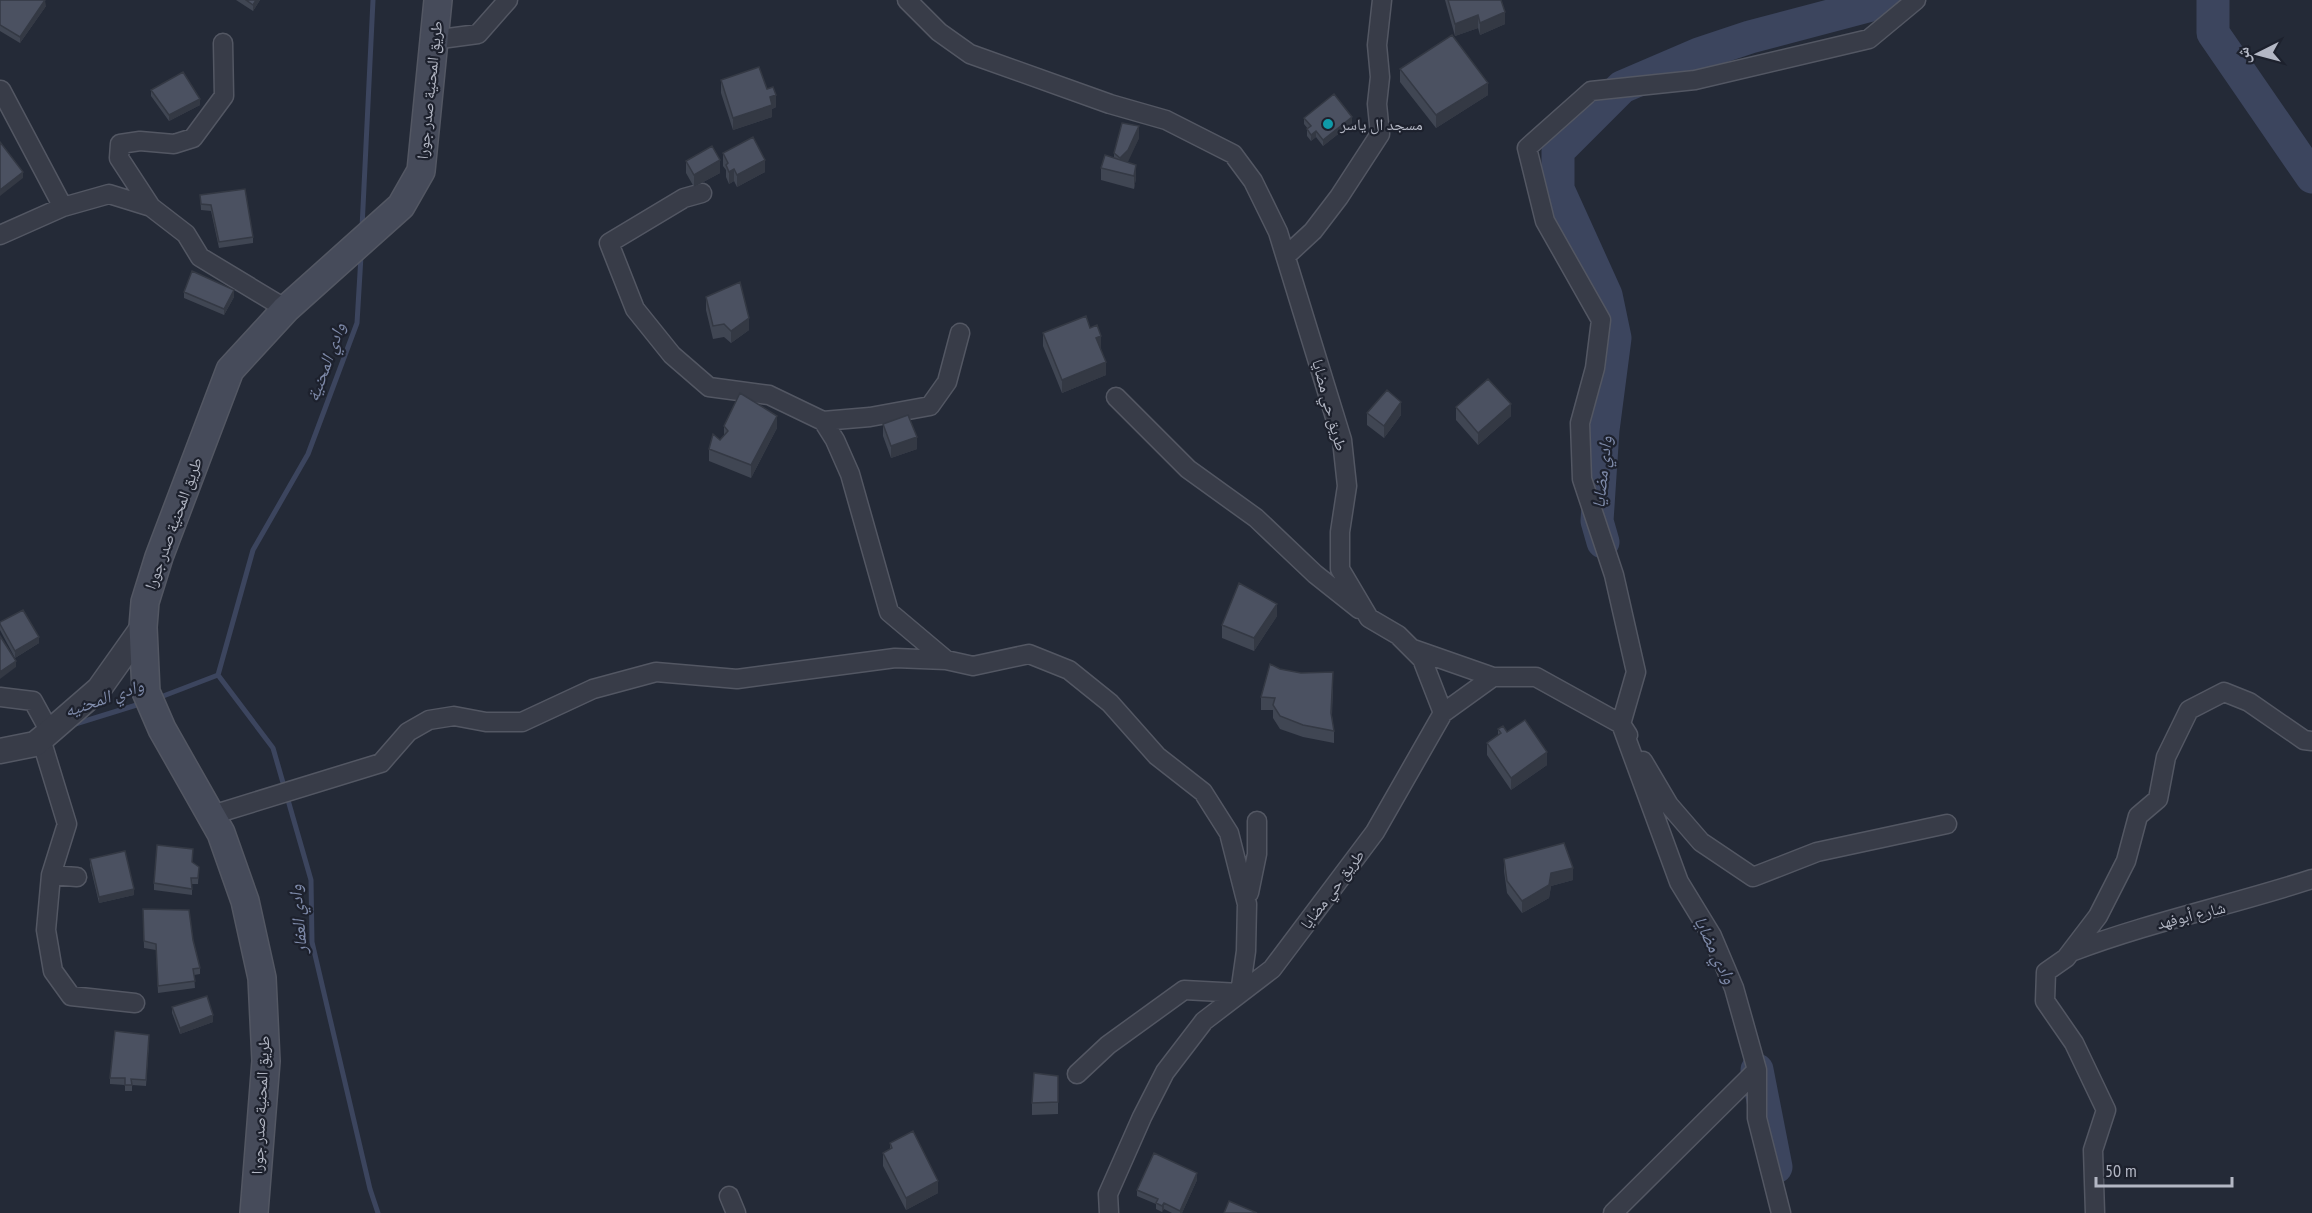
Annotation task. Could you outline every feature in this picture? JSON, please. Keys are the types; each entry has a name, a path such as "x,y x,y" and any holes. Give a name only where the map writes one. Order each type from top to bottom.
{"main road":[{"name":"طريق المحنية صدر جورا","path":"254,1213 266,1061 262,978 245,901 221,833 162,729 146,692 145,602 159,557 230,370 286,309 401,206 421,171 438,0"}],"street":[{"path":"433,40 478,34 508,0"},
{"name":"طريق حي مضايا","path":"907,0 939,32 970,54 1110,104 1166,120 1233,153 1252,181 1278,232 1342,440 1347,486 1341,532 1340,569 1370,618 1398,635 1422,659 1443,713 1375,832 1272,969 1204,1022 1165,1072 1108,1194 1109,1213"},
{"path":"1286,256 1312,231 1332,206 1380,134 1377,104 1380,77 1377,45 1382,0"},
{"path":"1781,1213 1756,1118 1757,1070 1734,988 1712,936 1678,882 1622,724 1636,672 1614,575 1582,479 1580,423 1595,368 1601,320 1545,221 1527,148 1591,91 1695,80 1869,39 1916,0"},
{"path":"223,43 224,96 193,138 174,144 140,141 120,144 118,158 151,207 186,234 200,257 286,309"},
{"path":"1,90 63,207"},
{"path":"702,193 684,198 609,243 635,309 672,355 709,387 769,395 823,421 870,417 930,406 947,382 960,333"},
{"path":"0,234 63,207 109,194 151,207"},
{"path":"1116,397 1188,469 1256,518 1315,574 1370,618"},
{"path":"823,421 835,440 850,474 890,612 946,660"},
{"path":"0,751 35,744 99,689 144,639"},
{"path":"1411,648 1493,677 1536,677 1622,724 1669,805 1701,842 1753,877 1817,852 1947,824"},
{"path":"212,815 381,763 408,732 429,720 454,716 486,722 522,722 593,689 656,672 737,679 895,658 946,660 973,666 1029,654 1069,670 1110,704 1157,756 1203,792 1229,833 1247,904"},
{"path":"1443,713 1493,677"},
{"path":"2095,1213 2093,1150 2106,1110 2074,1043 2045,1001 2046,972 2071,952 2098,916 2126,861 2138,816 2158,799 2166,758 2189,710 2224,692 2248,702 2304,740 2312,741"},
{"path":"0,697 33,701 46,735 67,824 51,875 46,930 53,971 71,996 135,1003"},
{"path":"1077,1074 1108,1046 1184,990 1240,993 1246,951 1247,904 1257,854 1257,821"},
{"path":"51,875 77,877"},
{"name":"شارع أبوفهد","path":"2071,952 2124,932 2241,902 2312,879"},
{"path":"1612,1213 1757,1070"},
{"path":"729,1196 736,1213"}],"building":[{"path":"0,0 45,0 20,37 0,25"},
{"path":"246,0 256,0 253,5"},
{"path":"1448,0 1501,0 1505,12 1480,23 1478,15 1455,24"},
{"path":"1452,35 1488,83 1436,115 1400,69"},
{"path":"759,67 767,89 773,87 776,95 770,97 772,105 733,118 721,80"},
{"path":"183,72 200,99 169,115 151,90"},
{"name":"مسجد ال ياسر","path":"1334,94 1352,117 1323,140 1316,131 1311,135 1307,129 1311,126 1304,118"},
{"path":"1122,123 1139,126 1128,150 1120,158 1114,153"},
{"path":"753,137 765,160 737,175 734,169 729,172 723,153"},
{"path":"0,142 23,172 0,190"},
{"path":"712,146 720,160 694,175 686,161"},
{"path":"1105,155 1136,165 1134,176 1101,168"},
{"path":"245,189 253,237 219,242 211,205 201,204 200,195"},
{"path":"192,271 234,290 224,309 184,292"},
{"path":"740,282 749,318 731,331 724,324 713,326 706,297"},
{"path":"1086,316 1090,328 1097,325 1101,336 1096,338 1106,362 1062,380 1043,333"},
{"path":"1488,379 1511,404 1478,433 1456,407"},
{"path":"1387,390 1401,402 1384,426 1367,413"},
{"path":"740,393 777,416 751,465 709,449 713,434 720,440 728,431 724,426"},
{"path":"908,415 917,437 891,446 883,424"},
{"path":"1239,583 1277,604 1254,638 1222,625"},
{"path":"23,610 39,637 15,651 0,622"},
{"path":"0,636 16,661 0,672"},
{"path":"1270,664 1280,669 1301,673 1333,672 1331,713 1334,731 1303,725 1280,716 1273,705 1275,698 1261,697"},
{"path":"1525,720 1547,752 1511,778 1487,743 1501,733 1498,729 1503,726 1507,732"},
{"path":"1564,843 1573,868 1551,873 1549,885 1522,901 1507,881 1504,859"},
{"path":"157,845 193,849 192,862 199,867 198,878 191,878 192,889 154,883"},
{"path":"125,851 134,889 99,897 90,859"},
{"path":"143,909 189,910 200,968 193,969 195,981 158,986 156,944 144,941"},
{"path":"207,996 213,1015 180,1028 172,1007"},
{"path":"115,1031 149,1035 146,1080 131,1079 132,1085 125,1085 125,1078 110,1078"},
{"path":"1034,1073 1058,1076 1058,1102 1032,1103"},
{"path":"913,1131 938,1181 906,1198 883,1153 892,1148 890,1143"},
{"path":"1154,1153 1197,1173 1180,1211 1164,1203 1162,1206 1156,1203 1158,1199 1137,1190"},
{"path":"1229,1201 1257,1213 1224,1213"}],"waterway":[{"name":"وادي المحنية","path":"362,228 373,0"},
{"name":"وادي مضايا","path":"1603,542 1597,521 1603,430 1615,338 1606,295 1558,189 1558,151 1622,87 1699,54 1750,37 1890,0"},
{"path":"2213,0 2213,33 2312,177"},
{"name":"وادي المحنية","path":"218,675 253,550 308,454 357,323 361,256"},
{"name":"وادي العفار","path":"218,675 273,748 311,880 312,942 370,1189 378,1213"},
{"name":"وادي المحنيه","path":"158,698 218,675"},
{"name":"وادي المحنيه","path":"72,725 143,703"},
{"name":"وادي مضايا","path":"1757,1070 1776,1167"}],"place":[{"name":"مسجد ال ياسر","path":"1328,124"}]}
